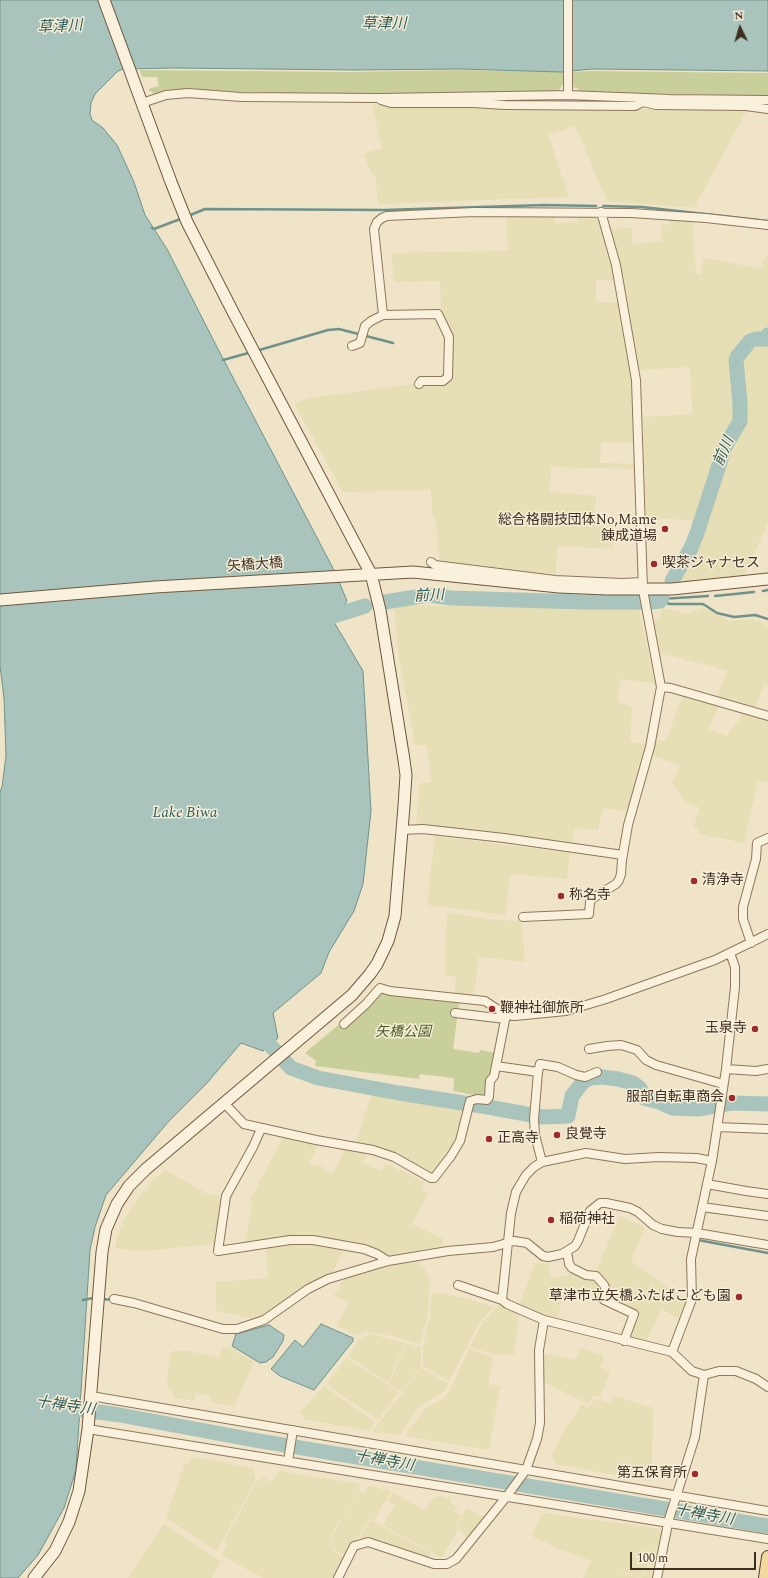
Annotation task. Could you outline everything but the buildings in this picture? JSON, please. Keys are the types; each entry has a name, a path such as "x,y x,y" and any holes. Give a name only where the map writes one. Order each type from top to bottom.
{"main road":[{"path":"765,1578 768,1557"}],"street":[{"path":"34,1578 55,1551 70,1522 79,1492 91,1398 102,1252 106,1229 117,1204 129,1186 146,1169 225,1104 352,995 363,984 377,964 388,941 395,916 406,775 380,610 377,593 371,574 187,222 104,0"},
{"path":"568,0 568,95"},
{"path":"142,103 166,95 188,93 241,97 379,98 568,95 643,100 768,100"},
{"path":"379,98 385,102 391,103 635,106 643,100"},
{"path":"643,100 656,105 746,106 768,109"},
{"path":"383,315 374,229 377,222 387,216 474,212 601,212 706,218 768,226"},
{"path":"523,917 589,914 590,902 593,898 616,884 619,880 628,825 650,748 661,687 645,608 643,589 636,380 616,265 601,212"},
{"path":"352,346 360,343 365,326 383,315 438,314 448,337 448,377 443,382 422,381 419,384"},
{"path":"431,562 435,565 555,580 622,583 643,589"},
{"name":"矢橋大橋","path":"0,600 155,587 413,572 559,587 655,590 768,579"},
{"path":"661,687 671,688 768,716"},
{"path":"402,830 423,829 504,838 623,855"},
{"path":"751,943 744,926 743,907 756,860 757,843 768,838"},
{"path":"455,1013 506,1017 566,1011 606,999 730,953 768,935"},
{"path":"672,1352 692,1299 691,1259 712,1160 726,1069 736,975 730,953"},
{"path":"344,1024 366,1004 380,988 390,991 485,1001 506,1017"},
{"path":"225,1104 244,1124 261,1129 373,1150 394,1157 431,1178 434,1178 451,1156 460,1141 470,1104 473,1099 487,1100 489,1097 490,1081 494,1076 506,1017"},
{"path":"589,1049 621,1045 637,1050 646,1060 656,1065 723,1084"},
{"path":"542,1162 535,1135 534,1117 540,1064 558,1067 576,1075 585,1077 597,1072"},
{"path":"496,1066 538,1072"},
{"path":"726,1069 756,1071 768,1069"},
{"path":"717,1127 768,1129"},
{"path":"261,1129 253,1147 226,1196 218,1251 290,1240 313,1240 364,1250 377,1254 388,1261"},
{"path":"502,1300 511,1213 516,1192 526,1175 534,1166 542,1162 586,1153 624,1159 659,1157 712,1160"},
{"path":"707,1184 768,1194"},
{"path":"114,1299 134,1303 223,1329 237,1329 264,1320 308,1290 328,1279 388,1261 448,1251 493,1247 514,1241 527,1243 540,1254 548,1257 567,1251 578,1242 590,1211 600,1204 606,1203 630,1208 638,1212 653,1225 662,1229 678,1232 697,1232 768,1245"},
{"path":"702,1207 768,1216"},
{"path":"567,1251 569,1264 572,1268 586,1274 596,1276 602,1282 606,1290 604,1300 634,1314 624,1341"},
{"path":"458,1285 502,1300 544,1320 672,1352 692,1371 704,1375 719,1371 736,1371 756,1379 768,1386"},
{"path":"338,1578 354,1546 368,1542 434,1564 447,1564 456,1559 508,1494 524,1471 537,1438 540,1423 539,1350 544,1320"},
{"path":"657,1578 675,1497 695,1436 704,1375"},
{"path":"91,1398 675,1497 768,1511"},
{"path":"88,1427 508,1494 768,1539"},
{"path":"288,1459 293,1432"}],"shaded area":[{"path":"372,105 747,110 694,208 607,201 575,126 548,135 569,197 378,204 375,174 372,174 363,154 382,148"},
{"path":"506,215 554,215 555,224 577,222 577,215 599,217 615,280 596,280 596,302 619,303 632,384 635,443 601,442 600,463 636,464 636,469 551,467 550,492 596,496 594,521 613,522 613,549 557,546 556,576 440,562 435,519 433,518 431,490 343,492 295,405 296,403 310,398 413,384 420,386 422,383 451,384 451,336 441,310 440,281 394,282 391,253 508,251"},
{"path":"670,219 692,221 696,273 701,274 703,258 760,268 768,254 768,523 744,576 678,582 693,554 691,552 700,533 703,521 646,518 643,417 692,414 690,367 638,370 622,272 611,229 631,228 633,244 662,241 661,224 670,225"},
{"path":"394,605 639,609 655,683 621,679 617,702 632,707 630,742 645,744 628,811 603,808 598,830 575,828 572,845 438,826 416,825 420,783 431,783 427,745 415,745 398,653"},
{"path":"702,607 729,621 753,619 768,626 768,686 764,684 755,709 717,697 727,670 659,653 651,619 659,620 662,608 689,614"},
{"path":"683,695 719,705 708,729 727,736 744,712 768,720 768,782 758,781 744,843 700,834 694,825 700,808 685,802 672,783 680,765 651,755 654,740 666,741"},
{"path":"435,836 570,853 567,879 510,874 506,915 427,905"},
{"path":"447,912 485,919 521,921 525,962 479,957 473,998 454,995 456,976 445,976"},
{"path":"373,1091 465,1106 456,1141 434,1174 429,1174 355,1144"},
{"path":"283,1137 319,1144 308,1164 324,1167 323,1171 333,1174 345,1149 367,1153 362,1163 381,1171 385,1163 425,1182 421,1190 428,1193 412,1224 444,1239 441,1246 387,1256 369,1248 349,1242 316,1236 299,1236 245,1244 253,1201 250,1200"},
{"path":"165,1170 208,1194 223,1197 216,1241 214,1244 142,1251 115,1248 120,1228 130,1209 151,1183"},
{"path":"620,1216 645,1227 631,1261 687,1301 681,1320 661,1309 646,1343 629,1338 638,1312 608,1299 596,1270"},
{"path":"307,1242 345,1248 332,1274 316,1280 259,1320 216,1311 216,1282 268,1278 266,1247"},
{"path":"418,1261 420,1265 424,1266 430,1284 428,1315 420,1344 376,1333 365,1332 357,1336 337,1326 349,1302 334,1295 344,1279 387,1266"},
{"path":"535,1263 548,1264 551,1278 568,1275 571,1270 592,1277 603,1286 601,1298 579,1288 575,1299 563,1296 557,1320 519,1306"},
{"path":"432,1292 468,1299 494,1307 479,1323 449,1381 423,1366 423,1346 430,1316"},
{"path":"500,1303 519,1313 514,1354 494,1355 470,1347 482,1324"},
{"path":"371,1334 405,1343 388,1383 348,1356 360,1338"},
{"path":"406,1343 421,1347 421,1367 401,1392 389,1384"},
{"path":"229,1347 254,1362 234,1407 210,1402 211,1396 196,1393 194,1401 173,1397 173,1389 169,1389 167,1378 171,1351 188,1351 219,1358 222,1348"},
{"path":"580,1348 604,1356 600,1367 610,1371 600,1397 594,1396 588,1404 543,1382 542,1355 554,1355 576,1360"},
{"path":"469,1349 493,1358 488,1384 500,1386 489,1450 405,1436 424,1409 444,1398 450,1390"},
{"path":"346,1358 399,1392 378,1420 326,1384"},
{"path":"421,1368 448,1383 444,1391 419,1407 400,1435 372,1432"},
{"path":"324,1386 375,1422 369,1431 304,1419 299,1413"},
{"path":"612,1397 625,1399 653,1408 652,1462 649,1481 555,1464 556,1460 551,1457 566,1427 574,1418 581,1404 589,1407 595,1399 612,1403"},
{"path":"192,1457 253,1468 256,1479 217,1551 166,1518 185,1463 188,1463"},
{"path":"280,1471 360,1484 359,1490 363,1493 334,1529 331,1538 333,1551 343,1557 333,1578 263,1578 221,1555 227,1545 224,1542 257,1480 261,1481 263,1477 272,1482"},
{"path":"369,1486 391,1491 374,1520 370,1519 345,1556 334,1550 332,1540 333,1534"},
{"path":"393,1493 425,1510 434,1498 440,1496 452,1499 450,1503 458,1507 454,1512 461,1515 456,1528 458,1530 443,1556 440,1557 383,1525 395,1505 388,1501"},
{"path":"466,1508 485,1517 467,1538 457,1527"},
{"path":"542,1513 663,1529 655,1567 648,1564 640,1577 600,1565 640,1578 582,1578 585,1576 590,1562 596,1563 531,1536"},
{"path":"371,1520 431,1553 428,1559 379,1541 360,1537"},
{"path":"164,1524 221,1562 212,1578 128,1578"},
{"path":"647,1569 654,1573 653,1578 640,1578"}],"green space":[{"path":"140,70 352,72 461,70 563,72 563,83 558,92 348,95 176,90 154,94 148,89 159,86 157,77 142,77"},
{"path":"572,72 768,73 768,96 579,92 578,88 572,86"},
{"name":"矢橋公園","path":"379,986 460,998 453,1049 479,1053 480,1050 496,1053 486,1093 478,1096 454,1091 453,1096 454,1078 420,1074 419,1079 315,1066 316,1061 305,1053 361,1006"}],"water":[{"name":"Lake Biwa","path":"0,0 768,0 768,71 592,69 561,72 461,69 123,69 118,71 95,94 91,103 90,114 92,120 103,128 117,145 134,182 145,215 167,249 336,574 347,601 334,622 363,671 371,811 363,884 354,911 329,952 321,973 273,1013 278,1038 263,1051 241,1043 207,1083 169,1121 106,1195 95,1227 90,1250 76,1470 64,1508 38,1555 18,1578 0,1578 0,792 6,756 4,698 0,666"},
{"path":"321,1324 353,1338 353,1341 314,1390 280,1376 271,1369 295,1340 303,1347"},
{"path":"269,1325 284,1335 283,1341 273,1357 266,1362 260,1363 232,1346 236,1334"}],"waterway":[{"path":"188,216 205,209 384,210 545,205 596,206"},
{"path":"603,206 642,207 768,221"},
{"path":"152,228 154,229 183,218"},
{"path":"256,351 328,330 339,329 393,343"},
{"name":"前川","path":"672,581 691,548 725,447 740,421 737,357 750,341 756,339 767,339 768,335"},
{"path":"223,360 252,352"},
{"path":"763,591 768,590"},
{"path":"715,596 754,592"},
{"name":"前川","path":"385,602 428,595 451,598 640,602"},
{"path":"661,599 708,596"},
{"name":"前川","path":"650,602 660,601 662,598"},
{"path":"660,601 670,604 703,604 717,613 734,617 755,615 768,619"},
{"name":"前川","path":"321,620 365,606"},
{"path":"270,1045 291,1068 318,1078 543,1117 568,1116 572,1096 583,1082 590,1078 602,1077 633,1083 640,1088 644,1098 673,1108 698,1109 731,1103 768,1104"},
{"path":"698,1240 768,1253"},
{"path":"83,1300 93,1298"},
{"path":"102,1299 113,1300"},
{"name":"十禅寺川","path":"61,1407 120,1415 254,1440 768,1526"}],"place":[{"name":"総合格闘技団体No,Mame 錬成道場","path":"665,529"},
{"name":"喫茶ジャナセス","path":"654,564"},
{"name":"清浄寺","path":"694,881"},
{"name":"称名寺","path":"561,896"},
{"name":"鞭神社御旅所","path":"492,1009"},
{"name":"玉泉寺","path":"755,1029"},
{"name":"服部自転車商会","path":"732,1098"},
{"name":"良覺寺","path":"557,1135"},
{"name":"正高寺","path":"489,1139"},
{"name":"稲荷神社","path":"551,1220"},
{"name":"草津市立矢橋ふたばこども園","path":"739,1297"},
{"name":"第五保育所","path":"695,1474"}],"water label":[{"name":"草津川","path":"384,25"},
{"name":"草津川","path":"60,28"}]}
